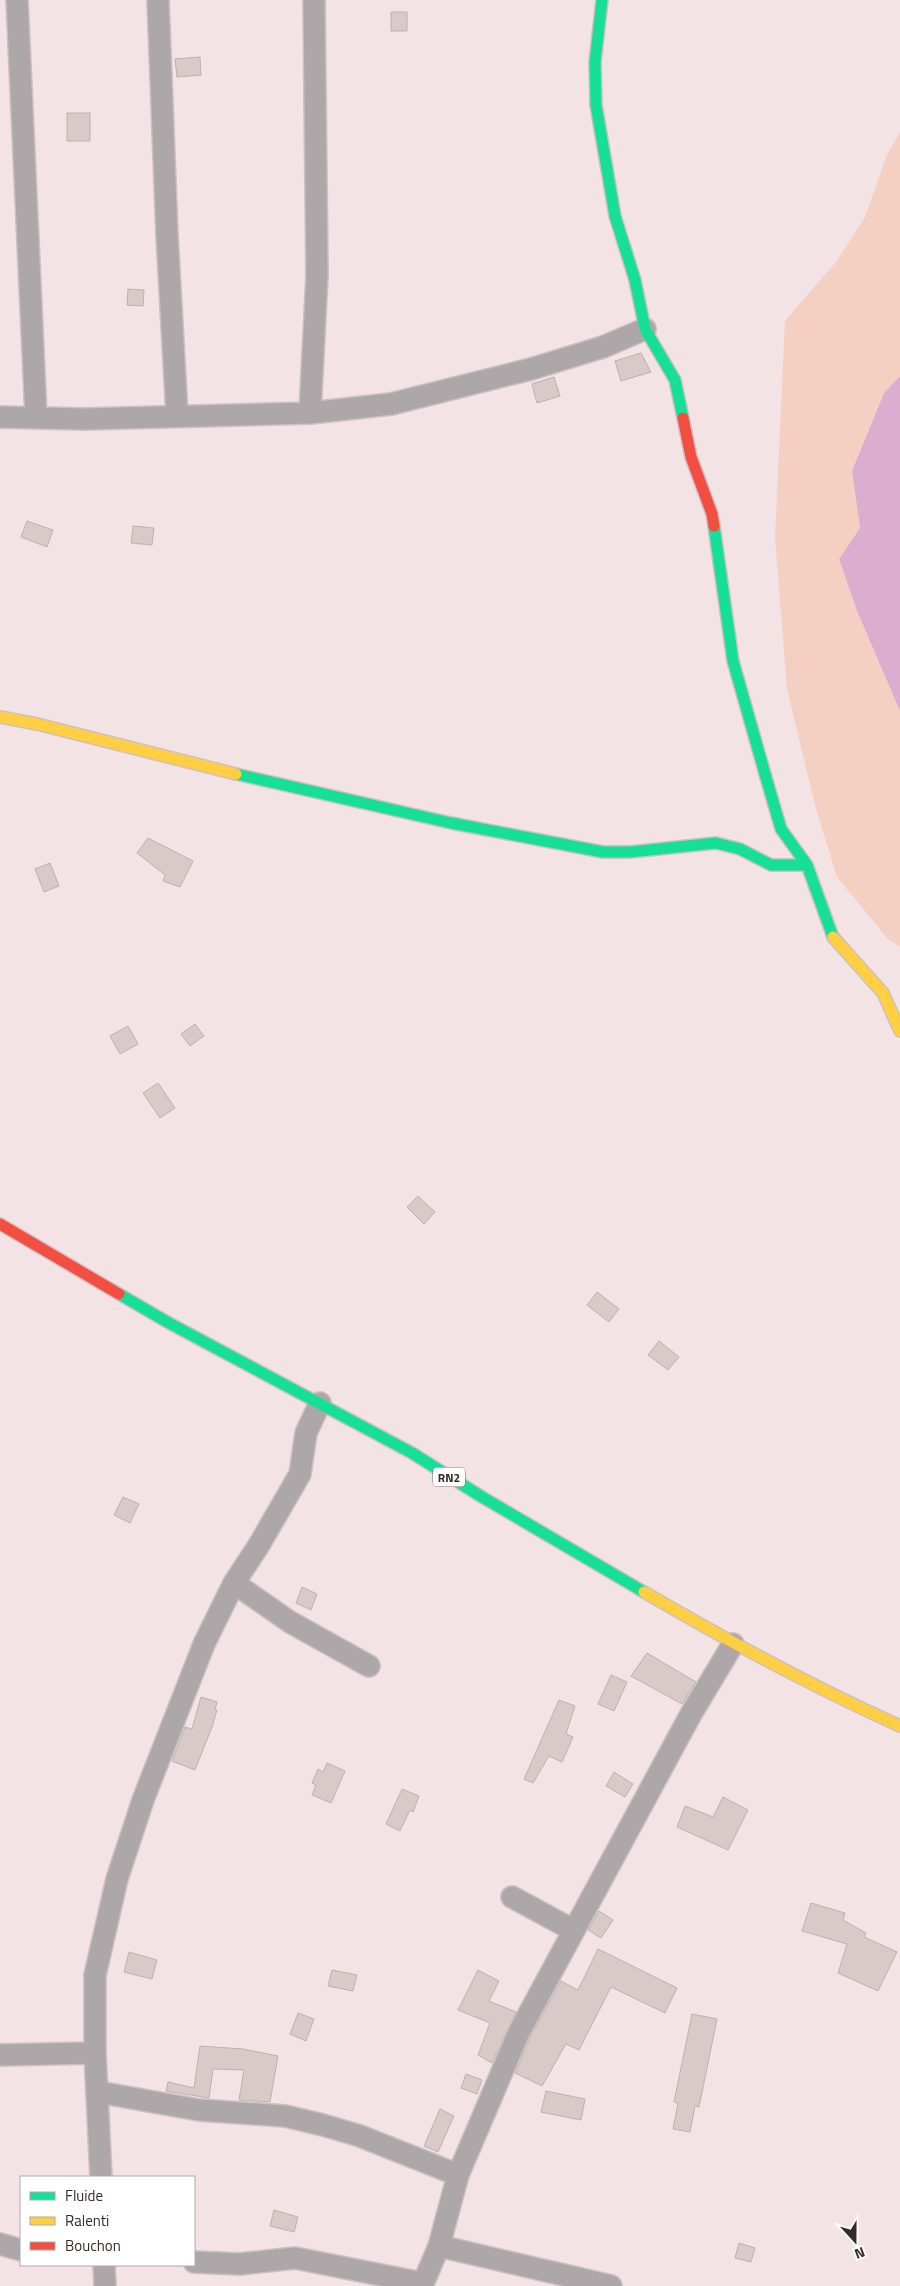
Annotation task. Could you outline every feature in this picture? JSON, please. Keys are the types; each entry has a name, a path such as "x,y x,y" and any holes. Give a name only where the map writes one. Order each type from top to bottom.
{"main road":[{"path":"602,0 595,62 596,105 615,216 635,280 645,329 675,380 692,457 712,514 733,661 781,829 807,865 831,935 883,994 900,1030"},
{"path":"0,717 37,724 250,778 451,823 603,852 630,852 716,842 740,849 771,865 807,865"},
{"name":"RN2","path":"0,1224 169,1323 412,1453 482,1497 733,1644 828,1694 900,1726"}],"street":[{"path":"17,0 36,417"},
{"path":"158,0 167,235 177,415"},
{"path":"310,413 317,275 314,0"},
{"path":"0,417 84,418 310,413 391,404 512,374 604,347 645,329"},
{"path":"101,2176 95,2053 96,1975 117,1879 143,1800 204,1644 234,1583 259,1545 300,1474 306,1433 320,1403"},
{"path":"234,1583 290,1622 369,1666"},
{"path":"195,2262 240,2264 295,2258 422,2284 439,2246 458,2175 519,2032 691,1714 733,1644"},
{"path":"512,1897 573,1930"},
{"path":"0,2055 95,2053"},
{"path":"98,2092 199,2110 285,2116 360,2136 458,2175"},
{"path":"0,2244 20,2250"},
{"path":"439,2246 611,2286"},
{"path":"104,2266 105,2286"}],"shaded area":[{"path":"900,132 900,376 884,393 852,471 860,528 839,559 857,611 900,711 900,947 888,939 837,877 816,809 787,689 775,537 785,321 836,262 865,217 886,157"},
{"path":"900,376 900,711 857,611 839,559 860,528 852,471 884,393"}],"building":[{"path":"391,12 407,12 407,31 391,31"},
{"path":"200,57 201,75 177,77 175,59"},
{"path":"67,113 90,113 90,141 67,141"},
{"path":"128,289 144,290 143,306 127,305"},
{"path":"641,353 651,372 621,381 615,361"},
{"path":"554,377 560,396 537,403 532,384"},
{"path":"27,521 53,530 47,547 21,537"},
{"path":"133,526 154,528 152,545 131,543"},
{"path":"148,838 193,861 180,887 163,881 165,875 137,853"},
{"path":"50,863 59,886 44,892 35,869"},
{"path":"195,1024 204,1036 190,1046 181,1034"},
{"path":"128,1026 138,1044 120,1054 110,1036"},
{"path":"158,1083 175,1108 160,1118 143,1093"},
{"path":"418,1196 435,1212 424,1224 407,1207"},
{"path":"597,1292 619,1309 609,1322 587,1305"},
{"path":"659,1341 679,1357 668,1370 648,1355"},
{"path":"123,1497 139,1504 130,1523 114,1515"},
{"path":"302,1587 317,1594 311,1610 296,1603"},
{"path":"647,1653 696,1682 682,1704 631,1676"},
{"path":"611,1675 627,1682 614,1711 598,1704"},
{"path":"201,1697 217,1702 215,1710 217,1710 195,1770 172,1761 185,1727 192,1729"},
{"path":"559,1700 575,1706 566,1734 573,1737 562,1762 549,1756 533,1783 524,1779"},
{"path":"327,1763 345,1771 331,1803 312,1795 316,1785 312,1783 318,1769 323,1772"},
{"path":"614,1772 633,1784 625,1797 606,1786"},
{"path":"402,1789 419,1796 413,1812 410,1810 400,1831 386,1824"},
{"path":"723,1797 748,1810 728,1850 677,1827 685,1806 713,1817"},
{"path":"811,1903 845,1913 843,1920 866,1933 864,1937 897,1952 878,1991 838,1973 847,1944 802,1931"},
{"path":"599,1911 613,1920 601,1938 588,1930"},
{"path":"598,1949 677,1988 665,2013 611,1987 579,2050 566,2044 542,2086 515,2073 530,2037 561,1981 578,1990"},
{"path":"129,1952 157,1960 152,1979 124,1972"},
{"path":"332,1970 357,1975 353,1991 328,1986"},
{"path":"478,1970 499,1981 489,2001 516,2012 492,2063 478,2055 490,2023 458,2010"},
{"path":"298,2013 314,2019 306,2041 290,2034"},
{"path":"692,2014 717,2019 699,2107 695,2106 690,2132 673,2129 678,2103 674,2102"},
{"path":"200,2046 243,2049 278,2056 270,2102 239,2100 244,2070 213,2069 209,2098 166,2091 168,2082 194,2088"},
{"path":"466,2074 482,2080 477,2094 461,2088"},
{"path":"546,2091 585,2099 581,2120 541,2112"},
{"path":"440,2109 454,2116 438,2152 424,2146"},
{"path":"274,2210 298,2217 294,2232 270,2226"},
{"path":"739,2243 755,2248 751,2262 735,2258"}],"traffic: fast":[{"path":"602,0 595,62 596,105 615,216 635,280 645,329 675,380 683,418"},
{"path":"714,526 733,661 767,781 781,829 807,865 833,937"},
{"path":"236,774 451,823 603,852 630,852 716,843 740,849 771,865 807,865"},
{"path":"119,1294 169,1323 412,1453 482,1497 644,1592"}],"traffic: slow":[{"path":"0,717 37,724 236,774"},
{"path":"833,937 883,993 900,1031"},
{"path":"644,1592 770,1662 900,1726"}],"traffic: jam":[{"path":"683,418 691,457 712,514 714,526"},
{"path":"0,1224 119,1294"}]}
